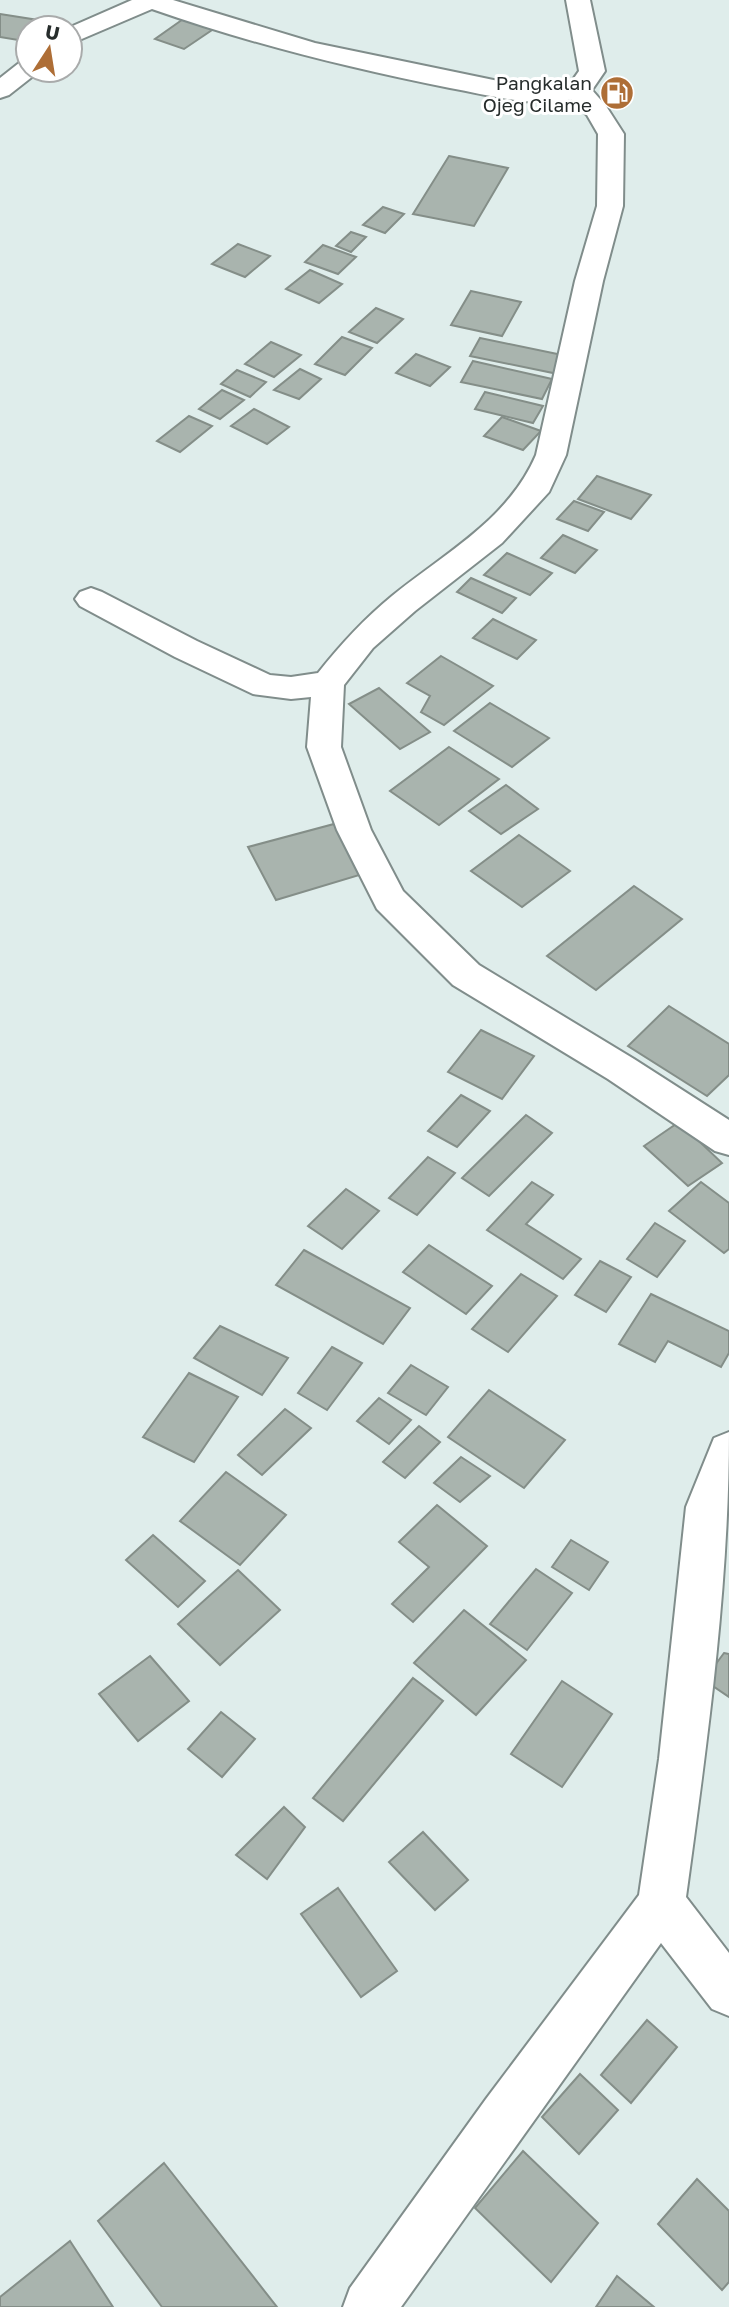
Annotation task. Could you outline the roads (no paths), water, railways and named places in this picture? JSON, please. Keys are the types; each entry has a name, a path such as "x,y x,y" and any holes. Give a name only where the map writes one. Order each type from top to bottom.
{"street":[{"path":"84,30 150,0 219,24 422,75 516,92 545,94 577,90 587,81 592,71 578,0"},
{"path":"0,90 14,79"},
{"path":"577,90 597,111 611,134 610,206 589,281 551,455 538,485 491,536 404,603 362,640 328,683 324,747 354,831 390,900 466,975 621,1069 729,1140"},
{"path":"91,600 265,686 291,688 328,683"},
{"path":"369,2307 503,2117 661,1904 682,1759 707,1507 729,1451"},
{"path":"661,1904 729,1992"}],"place":[{"name":"Pangkalan Ojeg Cilame","path":"617,93"}]}
